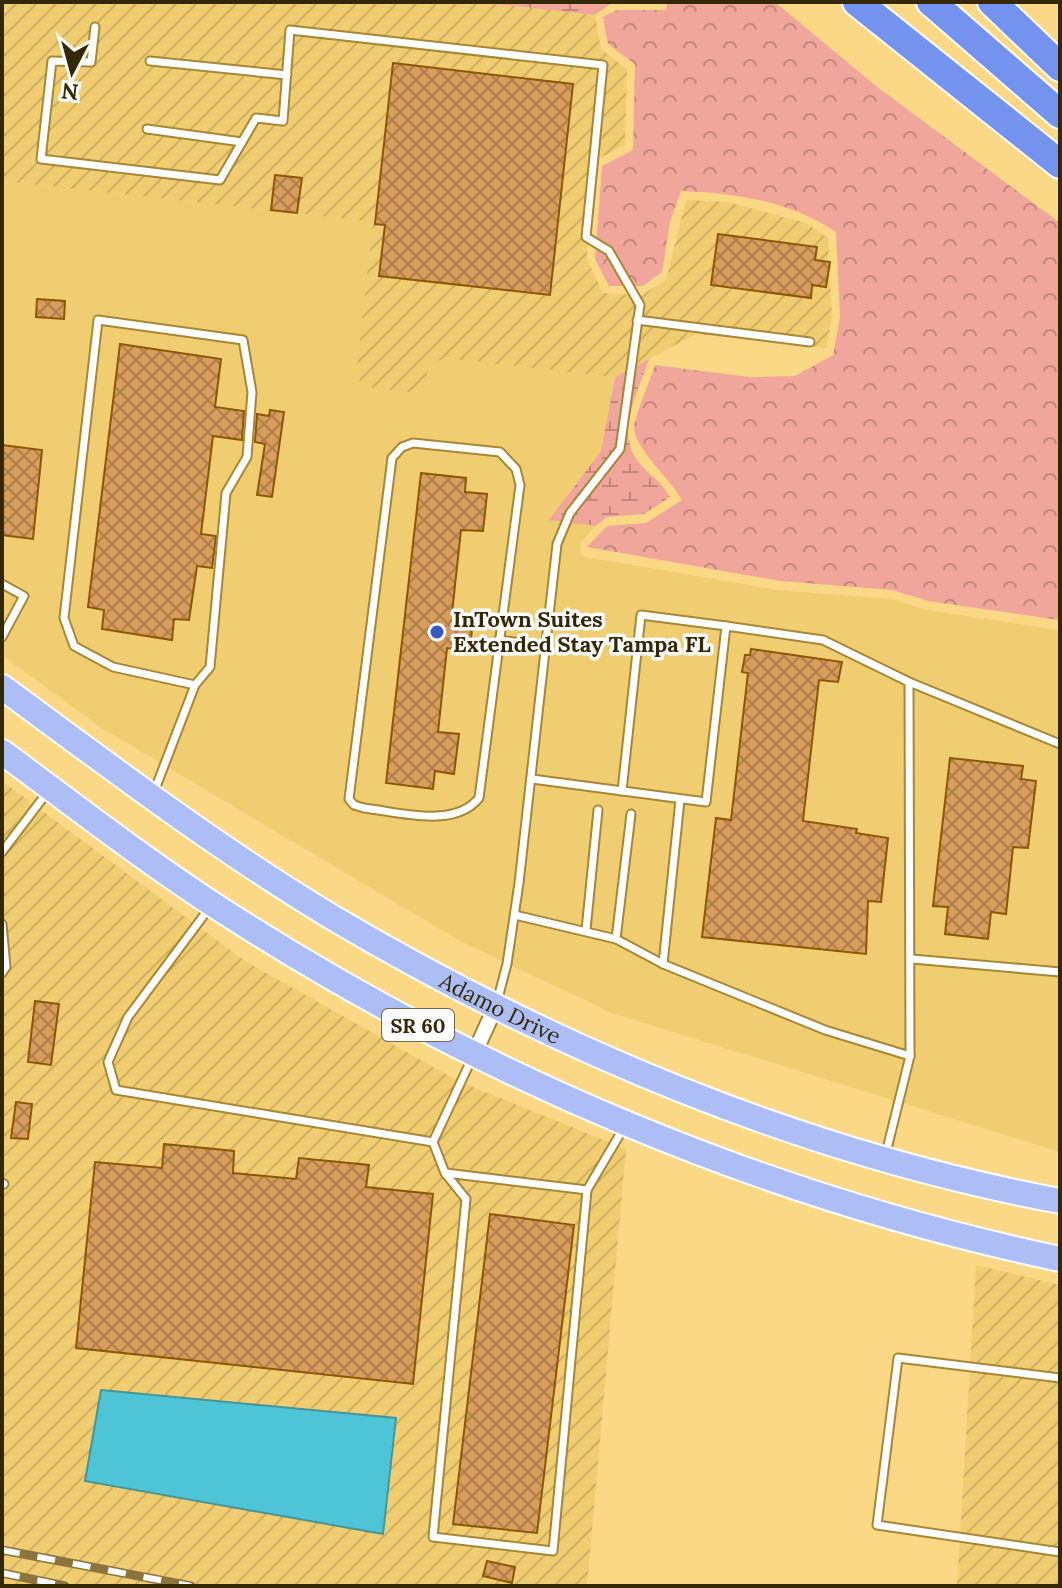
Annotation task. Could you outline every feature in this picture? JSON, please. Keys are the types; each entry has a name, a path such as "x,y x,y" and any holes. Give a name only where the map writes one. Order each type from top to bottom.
{"highway":[{"path":"857,2 1060,164"},
{"path":"931,2 1060,114"},
{"path":"992,2 1060,67"}],"main road":[{"name":"Adamo Drive","path":"2,687 152,798 328,915 495,1008 642,1073 758,1117 939,1174 1060,1201"},
{"name":"SR 60","path":"2,752 213,904 302,960 474,1054 739,1170 971,1239 1060,1259"}],"street":[{"path":"474,1054 495,1008"}],"lane":[{"path":"95,27 91,62 52,61 41,159 220,180 256,118 283,121 290,30 603,65 586,237 609,251 640,305 620,449 570,513 557,544 515,915 507,964 495,1008"},
{"path":"150,61 287,75"},
{"path":"147,129 242,142"},
{"path":"152,798 195,685 210,667 226,493 247,457 252,392 243,340 98,320 64,618 74,646 113,667 195,685"},
{"path":"637,320 810,342"},
{"path":"413,443 500,452 516,469 520,485 498,640 479,798 472,806 444,816 354,805 349,799 392,458 402,447 413,443"},
{"path":"2,584 24,596 2,637"},
{"path":"622,791 641,615 823,640 909,682 1060,744"},
{"path":"532,779 706,802 726,626"},
{"path":"498,640 546,646"},
{"path":"885,1157 910,1056 909,682"},
{"path":"2,852 51,789"},
{"path":"663,964 680,800"},
{"path":"586,930 598,810"},
{"path":"616,939 631,814"},
{"path":"213,904 128,1017 108,1062 116,1090 433,1142"},
{"path":"515,915 616,939 663,964 825,1030 910,1056"},
{"path":"2,924 6,967 2,973"},
{"path":"912,959 1060,972"},
{"path":"474,1054 433,1142 445,1173 466,1199 433,1537 553,1551 587,1190 627,1123"},
{"path":"445,1173 587,1190"},
{"path":"1060,1378 898,1358 877,1525 1060,1552"}],"shaded area":[{"path":"2,2 478,2 595,15 601,49 627,69 625,145 596,160 589,215 587,259 603,293 642,295 666,280 686,200 728,202 806,223 828,238 832,317 826,348 696,334 615,377 445,358 428,365 425,394 359,386 361,368 357,367 373,222 2,181"},
{"path":"2,181 374,222 358,367 428,365 445,358 615,377 601,451 550,519 596,526 580,543 581,554 585,557 778,590 891,599 927,610 1060,630 1060,1152 612,1013 460,941 100,727 2,655"},
{"path":"2,781 245,961 458,1081 626,1149 587,1586 2,1586","holes":["101,1390 383,1533 86,1481"]},
{"path":"976,1265 1060,1285 1060,1586 957,1586"}],"green space":[{"path":"478,2 613,2 595,15"},
{"path":"667,2 775,2 876,86 1060,223 1060,620 928,601 892,590 780,581 587,547 607,526 646,523 682,500 645,453 635,434 635,421 655,365 750,377 795,376 833,355 840,317 836,232 781,206 722,194 681,191 670,222 662,272 643,286 609,286 595,259 602,166 633,150 635,64 608,44 603,17 617,10 666,10"},
{"path":"649,359 631,410 628,436 637,460 670,497 644,514 607,517 596,526 549,520 601,451 615,377"}],"water":[{"path":"101,1390 396,1418 383,1534 85,1481"}],"building":[{"path":"393,63 573,84 550,295 379,276 385,225 375,224"},
{"path":"275,175 302,178 297,213 271,210"},
{"path":"718,234 817,247 815,260 830,262 826,287 812,285 811,298 711,285"},
{"path":"37,299 65,301 64,319 36,317"},
{"path":"120,344 221,359 215,407 244,411 242,440 213,436 201,534 216,536 212,568 197,566 189,620 174,619 172,640 102,629 104,610 88,607"},
{"path":"270,410 284,412 272,497 257,495 265,444 255,442 257,414 269,416"},
{"path":"2,445 42,450 33,539 2,535"},
{"name":"InTown Suites Extended Stay Tampa FL","path":"421,473 466,478 465,492 487,494 483,531 461,530 452,613 473,616 470,651 447,648 438,732 459,734 454,774 435,771 433,789 386,783"},
{"path":"751,649 842,662 838,682 819,680 803,821 857,829 856,833 888,838 881,902 868,901 866,954 702,937 716,818 731,820 748,673 742,672 745,655 750,655"},
{"path":"950,758 1023,766 1021,779 1036,781 1028,848 1013,847 1006,914 991,912 988,939 945,934 948,907 933,906"},
{"path":"35,1001 59,1004 51,1065 28,1062"},
{"path":"16,1102 32,1104 28,1139 11,1138"},
{"path":"164,1144 234,1151 233,1173 296,1179 299,1158 369,1165 366,1187 433,1194 413,1384 76,1348 95,1162 162,1168"},
{"path":"490,1214 574,1225 537,1533 453,1524"},
{"path":"487,1561 515,1567 512,1583 483,1576"}],"railway":[{"path":"2,1550 191,1586"},
{"path":"2,1573 65,1586"}],"place":[{"name":"InTown Suites Extended Stay Tampa FL","path":"437,632"}]}
